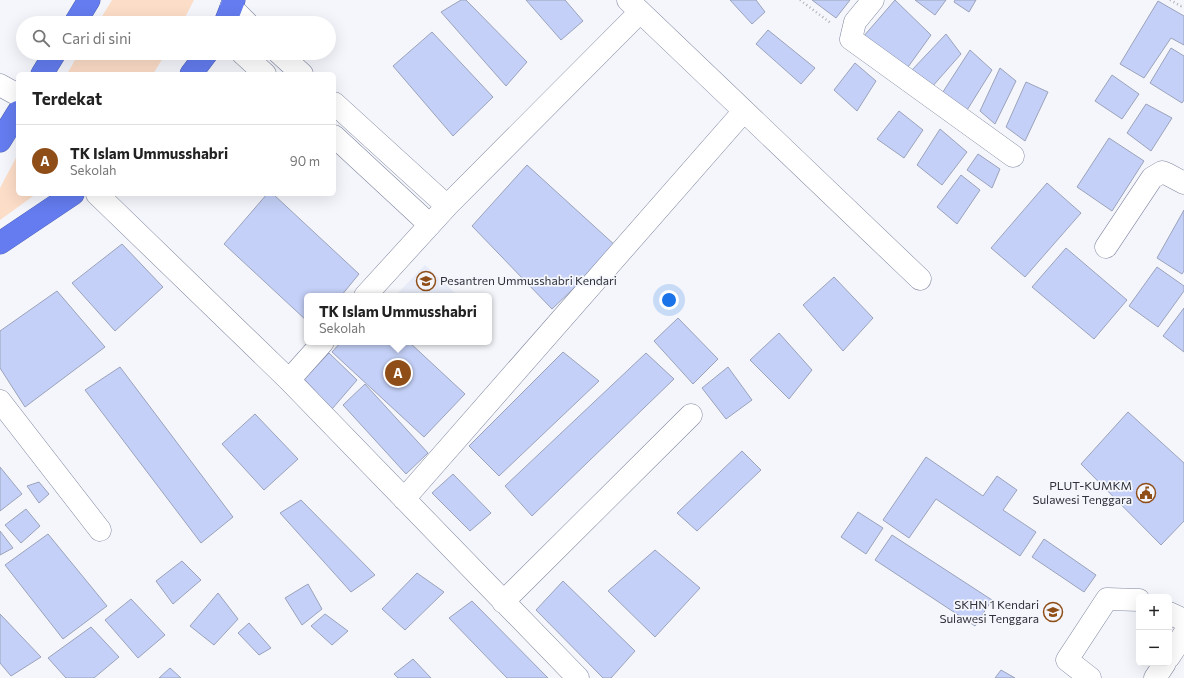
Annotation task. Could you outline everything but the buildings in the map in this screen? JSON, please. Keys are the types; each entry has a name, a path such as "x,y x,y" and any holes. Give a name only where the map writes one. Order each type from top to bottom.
{"highway":[{"path":"79,16 89,0"},
{"path":"43,72 51,60"},
{"path":"193,72 202,60"},
{"path":"2,135 16,115"},
{"path":"0,243 70,196"}],"street":[{"path":"873,0 856,22 851,39 1013,156"},
{"path":"368,293 430,224 634,6 920,280"},
{"path":"250,60 264,72"},
{"path":"287,60 300,72"},
{"path":"0,85 16,95"},
{"path":"336,105 447,206"},
{"path":"404,499 744,111"},
{"path":"336,138 430,224"},
{"path":"1106,247 1152,178 1162,172 1184,183"},
{"path":"99,196 288,380 578,678"},
{"path":"288,380 320,345"},
{"path":"0,401 100,530"},
{"path":"503,602 691,414"},
{"path":"1090,678 1067,660 1107,599 1136,600"},
{"path":"1172,614 1184,620"},
{"path":"1172,652 1184,634"},
{"path":"1155,678 1163,666"}],"path":[{"path":"800,0 851,39"},
{"path":"1170,0 1181,6 1184,5"}],"shaded area":[{"path":"112,0 194,0 186,16 102,16"},
{"path":"75,60 162,60 154,72 68,72"},
{"path":"16,158 16,196 33,196 0,220 0,188"},
{"name":"Pesantren Ummusshabri Kendari","path":"425,265 455,293 398,293"}],"place":[{"name":"Pesantren Ummusshabri Kendari","path":"426,281"},
{"name":"TK Islam Ummusshabri","path":"398,373"},
{"name":"PLUT-KUMKM Sulawesi Tenggara","path":"1146,493"},
{"name":"SKHN 1 Kendari Sulawesi Tenggara","path":"1053,612"}]}
